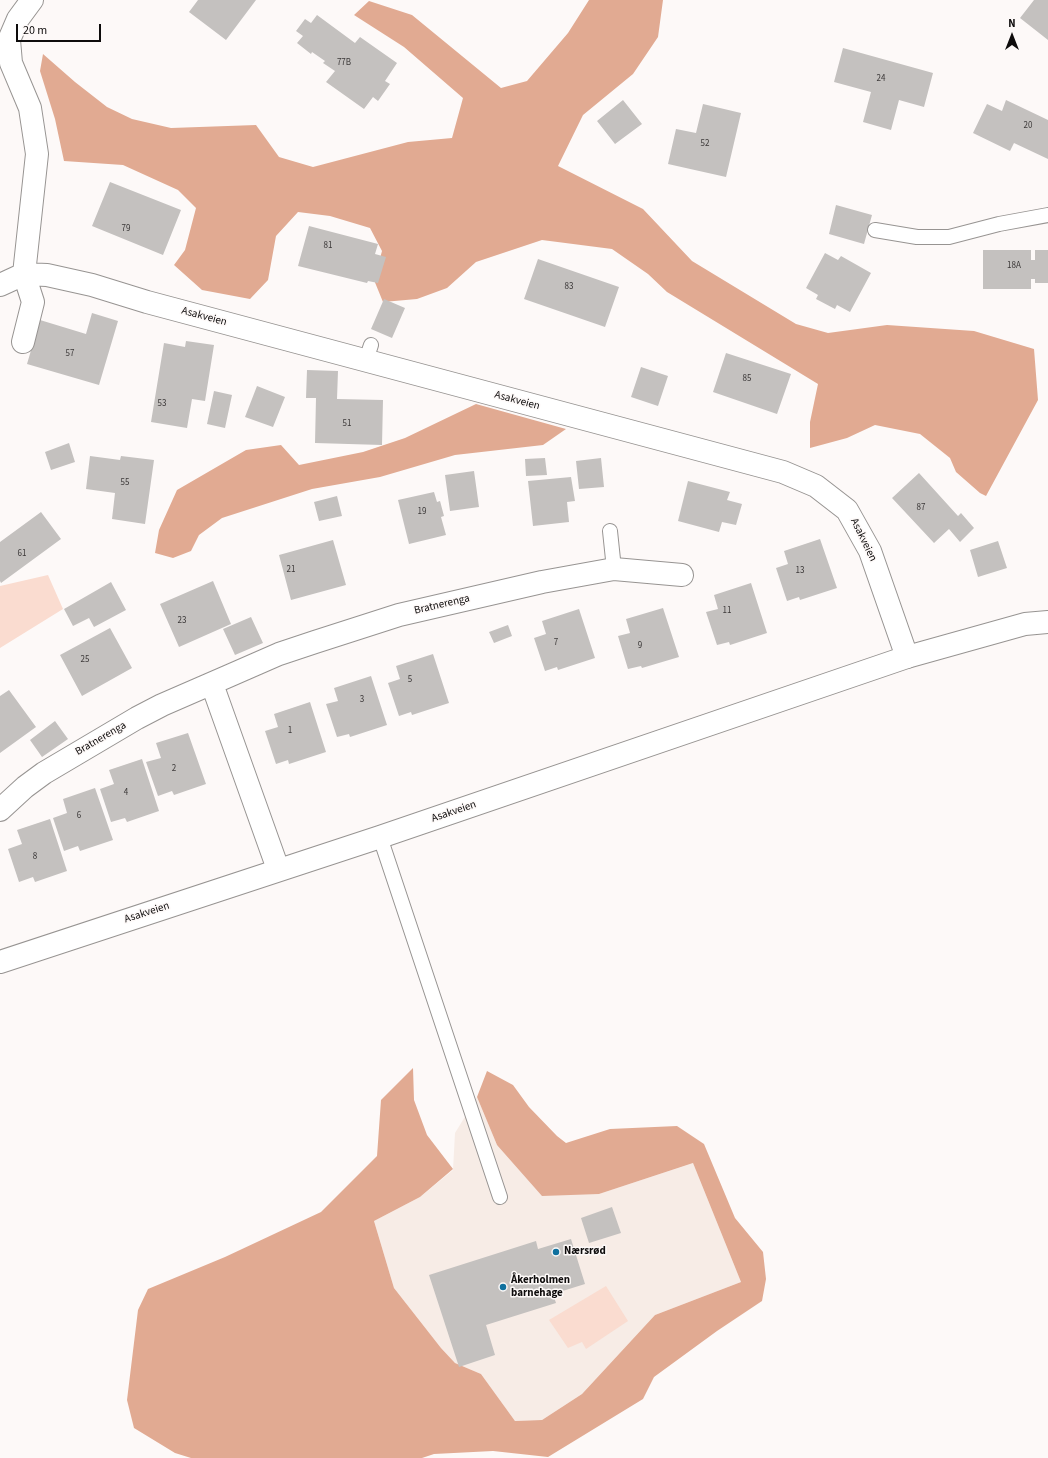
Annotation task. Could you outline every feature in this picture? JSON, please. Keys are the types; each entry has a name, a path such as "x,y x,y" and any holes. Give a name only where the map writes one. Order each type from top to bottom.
{"street":[{"path":"23,342 33,302 24,274 37,154 30,108 11,63 9,40 18,19 32,0"},
{"name":"Asakveien","path":"0,285 24,274 47,275 92,285 147,302 369,353 783,472 816,486 848,510 870,551 907,657"},
{"name":"Bratnerenga","path":"0,810 25,787 44,773 90,745 162,705 279,654 399,615 528,585 614,569 682,575"},
{"name":"Asakveien","path":"0,962 278,869 380,837 907,657 1025,624 1048,622"},
{"path":"212,684 278,869"}],"lane":[{"path":"875,230 917,237 949,237 1048,215"},
{"path":"610,531 614,569"},
{"path":"380,837 500,1197"}],"shaded area":[{"path":"589,0 663,0 658,37 633,74 583,115 558,166 643,209 692,261 796,324 828,333 887,325 974,331 1034,349 1038,400 986,496 980,493 956,472 950,458 920,434 875,425 847,438 810,448 810,422 818,384 667,292 648,274 612,249 542,240 476,262 447,288 417,299 383,302 374,280 382,251 370,228 330,216 298,212 276,236 268,280 250,299 202,290 174,265 185,250 196,208 178,190 123,165 64,161 55,119 40,71 43,54 107,107 132,119 171,128 256,125 279,157 313,167 408,142 452,138 463,98 404,47 354,15 369,1 412,15 501,88 527,81 568,33"},
{"path":"476,404 566,429 543,445 455,455 380,477 312,489 222,518 199,535 191,551 173,558 155,553 159,530 177,490 246,450 281,445 299,465 363,452 405,438"},
{"path":"48,575 63,609 0,648 0,586"},
{"path":"413,1068 414,1100 427,1135 453,1169 420,1197 374,1221 394,1288 441,1348 455,1363 481,1374 515,1421 542,1420 582,1394 655,1315 741,1282 693,1163 599,1194 542,1196 497,1145 477,1097 487,1071 513,1085 529,1107 557,1136 566,1143 610,1129 677,1126 704,1144 735,1218 763,1252 766,1279 762,1301 717,1331 654,1377 643,1399 548,1457 493,1451 434,1454 422,1458 191,1458 175,1453 134,1428 127,1400 138,1310 148,1289 225,1257 321,1212 377,1156 381,1100"},
{"name":"Nærsrød","path":"477,1097 497,1145 599,1194 693,1163 741,1282 655,1315 582,1394 542,1420 515,1421 481,1374 455,1363 441,1348 394,1288 374,1221 420,1197 453,1170 455,1133"},
{"path":"606,1286 628,1321 586,1349 582,1342 568,1348 549,1320"}],"building":[{"path":"198,0 256,0 226,40 189,12"},
{"path":"1034,0 1048,0 1048,40 1020,18"},
{"path":"317,15 355,43 360,37 397,63 385,81 390,84 378,101 373,97 364,109 326,82 335,71 323,63 325,61 312,52 311,54 297,43 303,36 296,31 305,19 311,23"},
{"path":"843,48 933,73 924,107 899,100 891,130 863,122 871,92 834,82"},
{"path":"623,100 642,124 615,144 597,121"},
{"path":"1006,100 1048,120 1048,159 1014,143 1010,151 973,133 987,104 1002,111"},
{"path":"703,104 741,113 726,177 668,164 676,129 696,133"},
{"path":"110,182 181,210 163,255 92,226"},
{"path":"836,205 872,215 864,244 829,234"},
{"path":"309,226 378,244 375,254 386,257 378,283 368,281 367,283 298,266"},
{"path":"983,250 1031,250 1031,260 1035,260 1035,250 1048,250 1048,283 1035,283 1035,279 1031,279 1031,289 983,289"},
{"path":"825,253 838,260 841,256 871,273 850,312 837,305 835,309 816,299 818,295 806,288"},
{"path":"538,259 619,287 605,327 524,299"},
{"path":"384,299 405,308 392,338 371,329"},
{"path":"92,313 118,321 99,385 27,364 40,320 86,334"},
{"path":"186,341 214,345 205,401 192,399 187,428 151,422 164,343 185,347"},
{"path":"726,353 791,374 777,414 713,392"},
{"path":"641,367 668,376 658,406 631,397"},
{"path":"307,370 338,371 337,399 383,400 382,445 315,443 316,398 306,398"},
{"path":"257,386 285,397 273,427 245,417"},
{"path":"214,391 232,395 225,428 207,424"},
{"path":"69,443 75,462 51,470 45,452"},
{"path":"90,456 120,460 121,456 154,460 145,524 112,519 115,493 86,489"},
{"path":"545,458 547,475 526,476 525,459"},
{"path":"601,458 604,487 579,489 576,461"},
{"path":"474,471 479,507 450,511 445,475"},
{"path":"919,473 958,516 961,513 974,528 960,542 949,529 934,543 892,498"},
{"path":"571,477 575,501 567,502 569,522 533,526 528,481"},
{"path":"688,481 730,492 727,500 742,504 736,525 722,522 719,532 678,521"},
{"path":"434,492 437,502 440,501 444,516 441,517 446,535 409,544 398,500"},
{"path":"337,496 342,516 319,521 314,502"},
{"path":"41,512 61,539 1,583 0,542"},
{"path":"820,539 837,588 800,600 799,597 787,601 776,568 788,564 784,551"},
{"path":"333,540 346,585 291,600 279,555"},
{"path":"998,541 1007,568 978,577 970,550"},
{"path":"213,581 231,624 179,647 160,604"},
{"path":"111,582 126,610 94,627 89,618 73,626 64,609"},
{"path":"751,583 767,633 730,645 729,642 717,645 706,612 718,609 714,595"},
{"path":"663,608 679,657 642,668 641,666 628,669 618,636 630,633 626,619"},
{"path":"579,609 595,658 558,670 557,667 545,671 534,638 546,634 542,621"},
{"path":"251,617 263,643 235,655 223,629"},
{"path":"508,625 512,636 494,643 489,632"},
{"path":"110,628 132,668 82,696 60,655"},
{"path":"433,654 449,703 412,715 411,712 399,716 388,683 400,679 396,666"},
{"path":"371,676 387,725 350,737 349,734 337,737 326,704 338,701 334,688"},
{"path":"9,690 36,727 0,753 0,696"},
{"path":"310,702 326,752 289,764 288,760 276,764 265,731 278,727 274,714"},
{"path":"55,721 68,739 42,757 30,740"},
{"path":"188,733 206,784 174,795 172,791 158,796 146,762 161,758 156,743"},
{"path":"142,759 159,811 127,822 125,818 111,822 100,789 114,784 109,770"},
{"path":"95,788 113,840 80,851 78,846 64,851 53,818 67,813 63,799"},
{"path":"50,819 67,871 35,882 33,877 19,882 8,849 22,844 17,830"},
{"path":"612,1207 621,1233 589,1243 581,1218"},
{"path":"571,1239 585,1284 553,1294 556,1303 486,1325 495,1355 459,1367 429,1275 536,1241 538,1249"}],"place":[{"name":"Nærsrød","path":"556,1252"},
{"name":"Åkerholmen barnehage","path":"503,1287"}]}
